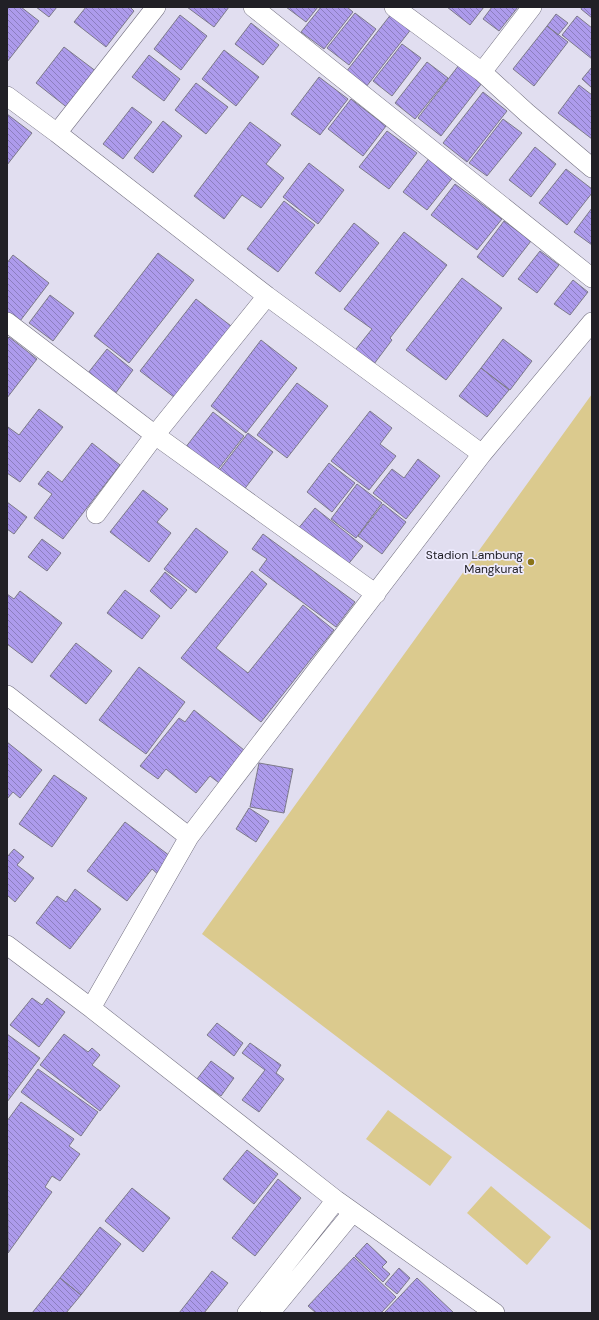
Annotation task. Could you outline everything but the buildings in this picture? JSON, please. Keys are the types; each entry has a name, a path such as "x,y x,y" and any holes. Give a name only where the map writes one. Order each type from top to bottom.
{"street":[{"path":"57,133 156,7"},
{"path":"253,7 592,278"},
{"path":"394,7 482,72 526,113 592,168"},
{"path":"482,72 532,7"},
{"path":"7,96 267,296 482,454"},
{"path":"96,514 155,435 267,296"},
{"path":"7,322 155,435 376,594"},
{"path":"91,1008 189,837 482,454 592,322"},
{"path":"7,695 189,837"},
{"path":"7,945 91,1008 336,1200 495,1313"},
{"path":"248,1313 336,1200"},
{"path":"270,1313 353,1212"},
{"path":"305,1239 320,1251"}],"shaded area":[{"path":"592,394 592,1231 202,934"},
{"path":"388,1110 452,1157 430,1186 366,1139"},
{"path":"491,1186 551,1237 527,1265 467,1213"}],"place":[{"name":"Stadion Lambung Mangkurat","path":"531,562"}]}
